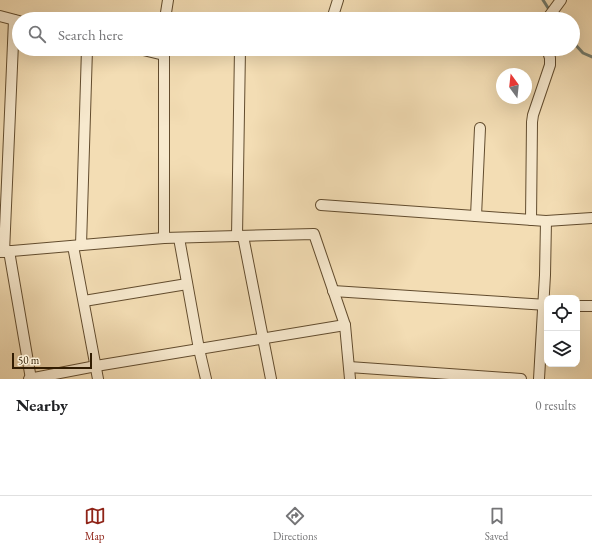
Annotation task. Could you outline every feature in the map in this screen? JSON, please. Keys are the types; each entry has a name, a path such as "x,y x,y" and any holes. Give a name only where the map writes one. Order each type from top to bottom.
{"street":[{"path":"166,12 168,0"},
{"path":"334,12 338,0"},
{"path":"552,12 561,0"},
{"path":"0,16 12,19"},
{"path":"15,56 4,252 30,379 199,348 345,325"},
{"path":"87,56 77,246 84,301 98,379"},
{"path":"164,56 164,238"},
{"path":"240,56 240,236 271,379"},
{"path":"531,220 532,122 550,65 549,56"},
{"path":"476,216 480,128"},
{"path":"321,205 546,221 592,218"},
{"path":"545,295 546,221"},
{"path":"4,252 164,238 314,234 345,325 350,379"},
{"path":"179,238 206,379"},
{"path":"84,301 187,284"},
{"path":"333,291 544,305"},
{"path":"580,306 592,306"},
{"path":"539,379 544,317"},
{"path":"349,367 521,379"}],"waterway":[{"path":"543,0 550,11"},
{"path":"580,50 583,53 592,57"}]}
